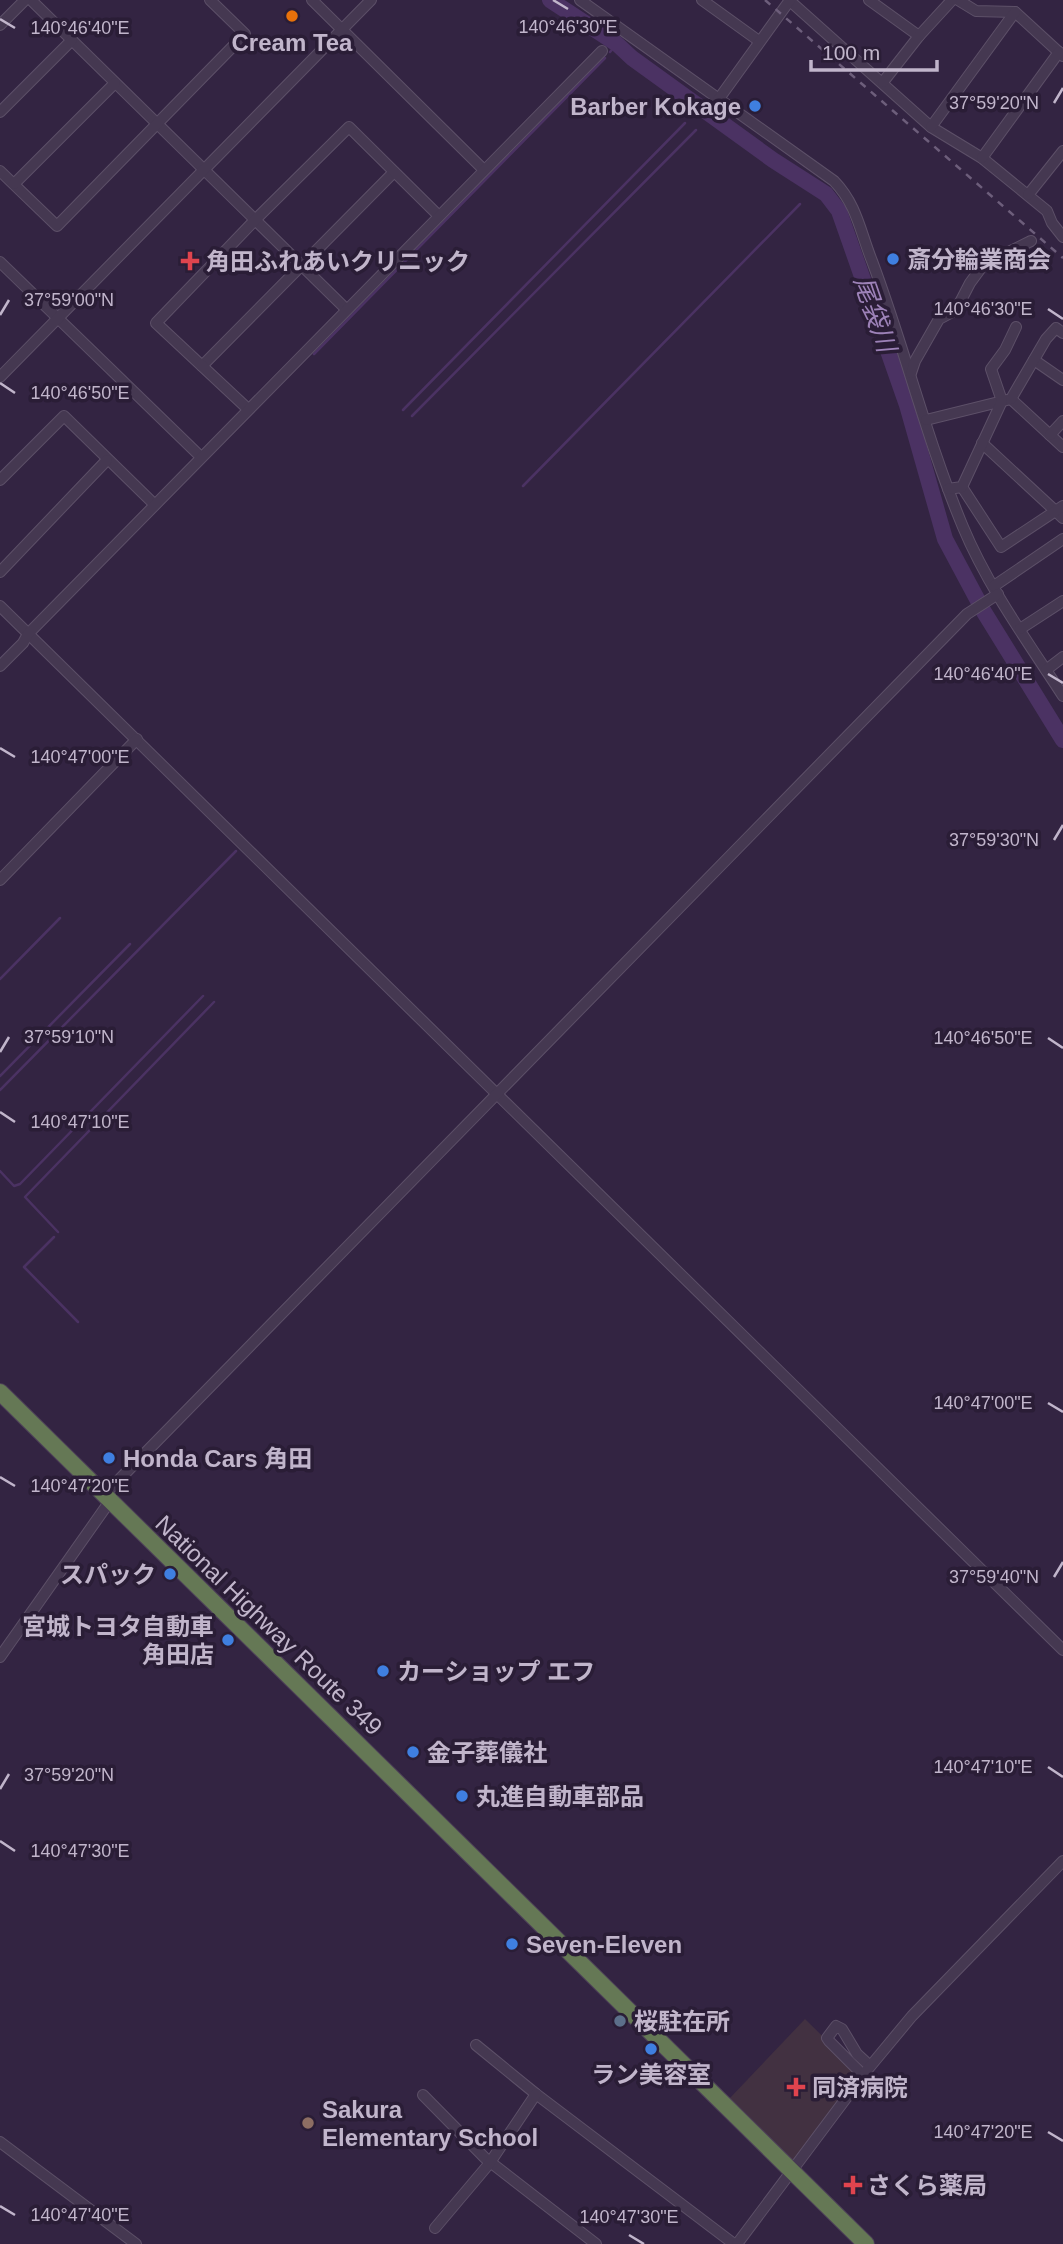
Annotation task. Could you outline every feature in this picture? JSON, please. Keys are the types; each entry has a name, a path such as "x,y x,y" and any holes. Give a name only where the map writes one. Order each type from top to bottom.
{"highway":[{"name":"National Highway Route 349","path":"0,1392 866,2244"}],"street":[{"path":"0,25 25,0"},
{"path":"31,0 346,309"},
{"path":"0,171 57,226 244,34 210,0"},
{"path":"312,0 482,169"},
{"path":"0,377 372,0"},
{"path":"580,0 834,181 847,195 857,216 964,530 994,593 1063,696"},
{"path":"702,0 759,41"},
{"path":"718,100 790,0 931,127 982,158 1047,211 1063,237"},
{"path":"869,0 919,36"},
{"path":"883,82 952,0"},
{"path":"958,0 976,11 1015,12 1061,54 982,158"},
{"path":"931,127 1015,12"},
{"path":"2,106 72,40"},
{"path":"0,666 23,643 27,634 154,504 482,169 602,51"},
{"path":"13,184 116,83"},
{"path":"248,409 156,323 255,220 349,127 438,215"},
{"path":"1028,195 1063,150"},
{"path":"202,366 394,172"},
{"path":"911,373 939,319 956,310 970,283 985,264 1031,241"},
{"path":"0,262 201,457"},
{"path":"1016,327 991,369 1006,400 1063,447"},
{"path":"962,487 1006,400 1046,339 1056,328 1063,333"},
{"path":"1034,360 1063,380"},
{"path":"926,420 1006,400"},
{"path":"0,480 64,416 154,504"},
{"path":"1050,435 1063,421"},
{"path":"962,487 1001,547 1060,511 982,443"},
{"path":"0,572 107,460"},
{"path":"948,489 962,487"},
{"path":"0,1657 107,1498 497,1093 973,611 1063,539"},
{"path":"1020,629 1063,601"},
{"path":"0,606 1063,1650"},
{"path":"1046,670 1063,657"},
{"path":"0,880 136,739"},
{"path":"476,2045 536,2094 736,2244 866,2071 912,2016 1063,1861"},
{"path":"435,2228 490,2162 536,2094"},
{"path":"423,2095 490,2162 596,2244"},
{"path":"0,2142 136,2244"}],"shaded area":[{"name":"同済病院","path":"805,2019 861,2074 793,2163 729,2099"}],"waterway":[{"name":"尾袋川","path":"550,0 617,44 632,58 773,160 826,194 839,211 907,405 945,539 984,612 1063,740"},
{"path":"610,52 617,44"},
{"path":"314,354 605,58"},
{"path":"403,410 685,123"},
{"path":"412,416 696,130"},
{"path":"523,486 800,204"},
{"path":"0,1090 236,851"},
{"path":"0,979 60,918"},
{"path":"0,1076 130,944"},
{"path":"0,1171 14,1186 20,1184 203,996"},
{"path":"58,1232 25,1197 214,1002"},
{"path":"54,1237 24,1267 78,1322"}],"railway":[{"path":"765,0 1063,258"}],"place":[{"name":"Cream Tea","path":"292,16"},
{"name":"Barber Kokage","path":"755,106"},
{"name":"斎分輪業商会","path":"893,259"},
{"name":"角田ふれあいクリニック","path":"190,261"},
{"name":"Honda Cars 角田","path":"109,1458"},
{"name":"スパック","path":"170,1574"},
{"name":"宮城トヨタ自動車 角田店","path":"228,1640"},
{"name":"カーショップ エフ","path":"383,1671"},
{"name":"金子葬儀社","path":"413,1752"},
{"name":"丸進自動車部品","path":"462,1796"},
{"name":"Seven-Eleven","path":"512,1944"},
{"name":"桜駐在所","path":"620,2021"},
{"name":"ラン美容室","path":"651,2049"},
{"name":"同済病院","path":"796,2087"},
{"name":"Sakura Elementary School","path":"308,2123"},
{"name":"さくら薬局","path":"853,2185"}]}
